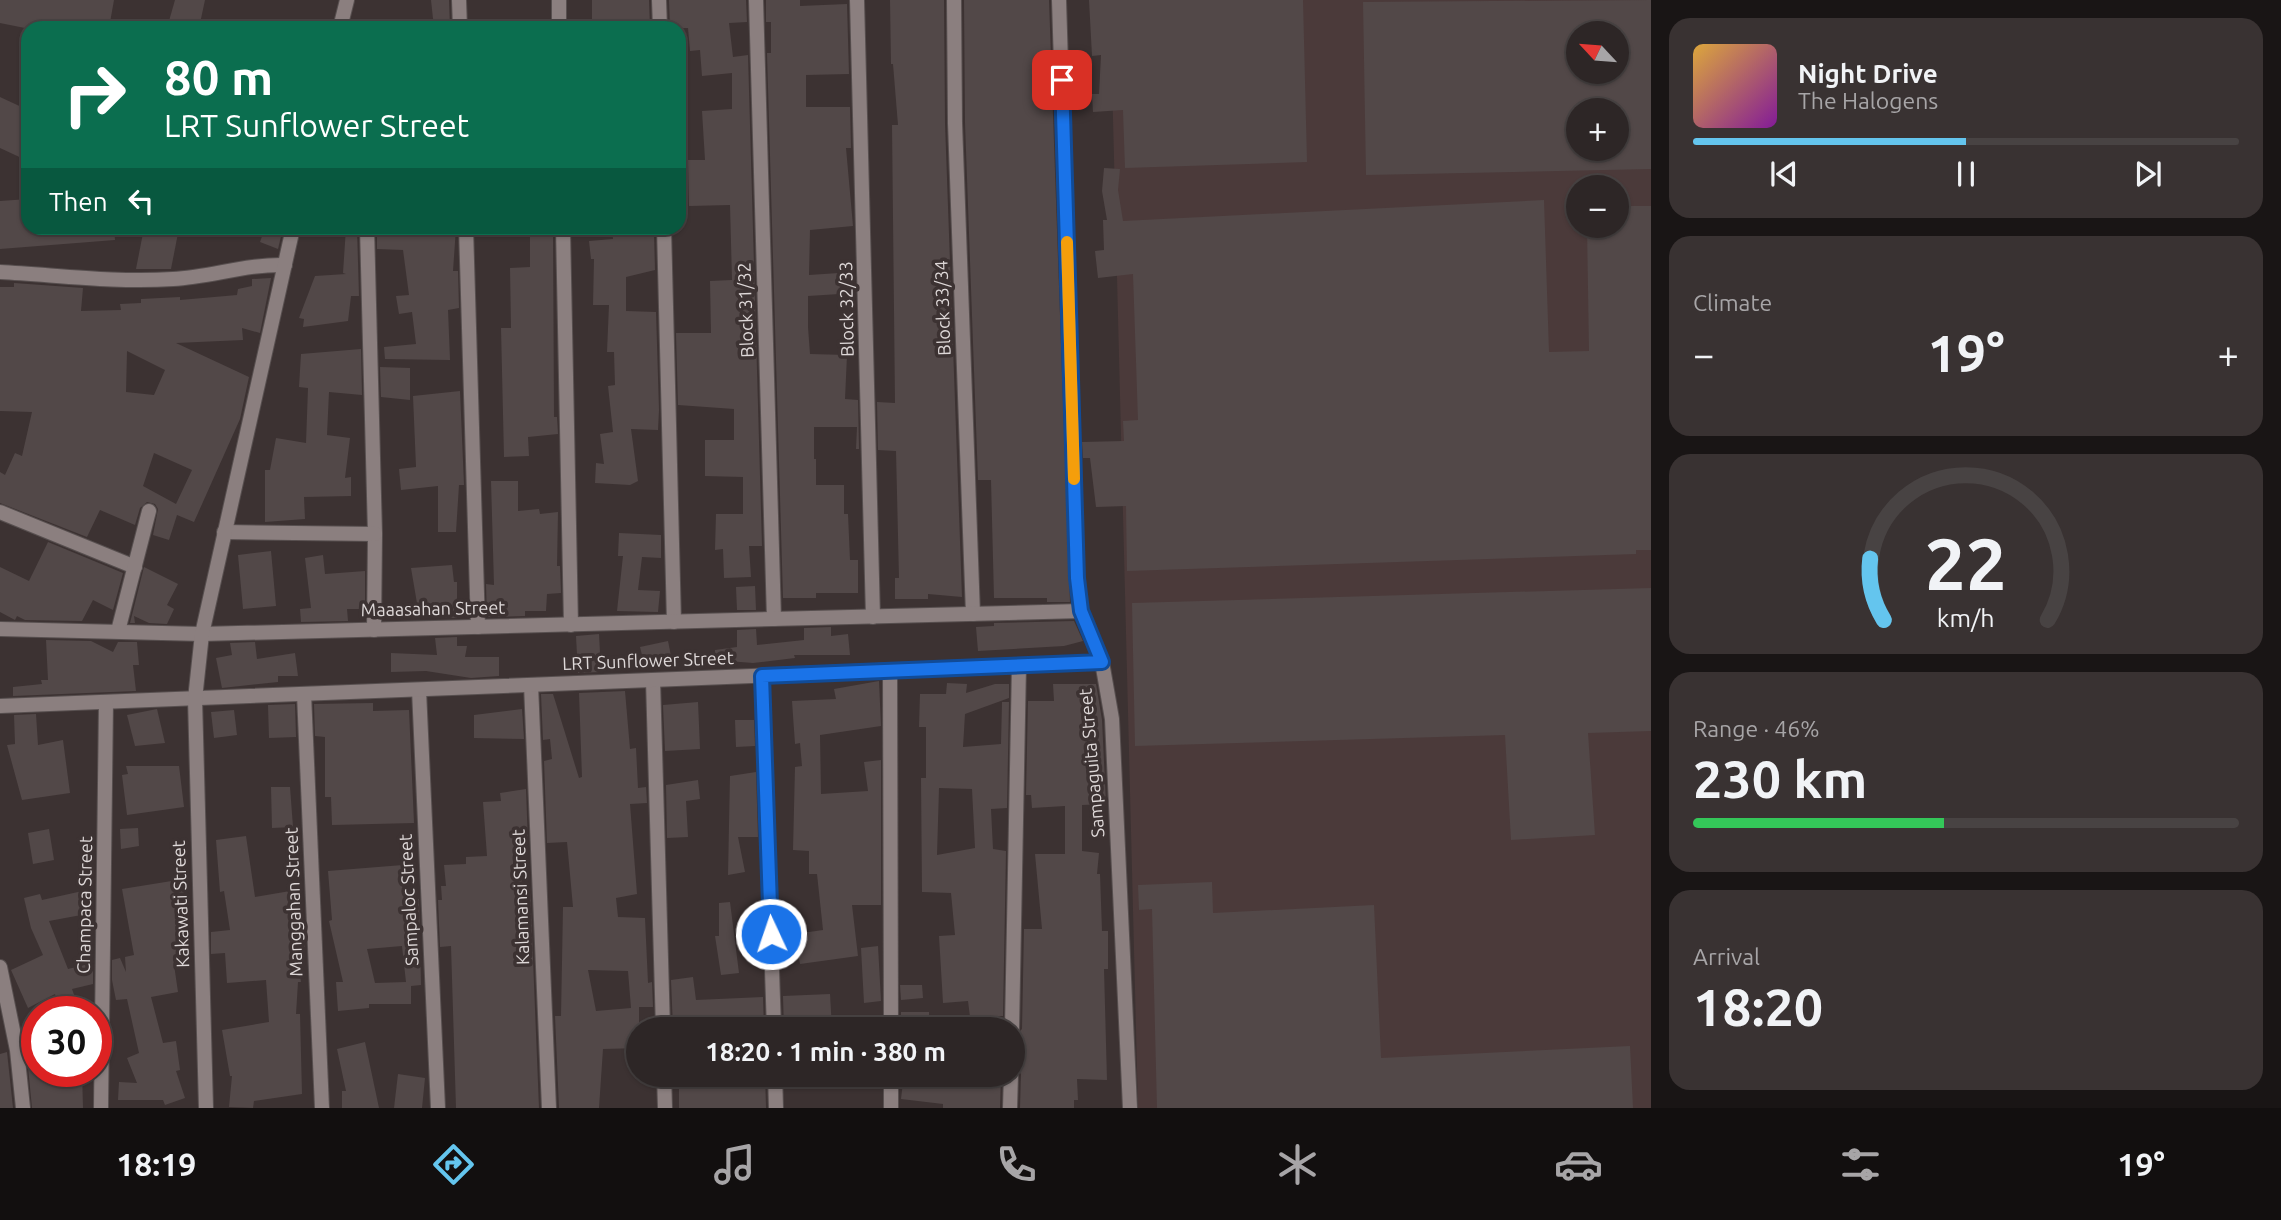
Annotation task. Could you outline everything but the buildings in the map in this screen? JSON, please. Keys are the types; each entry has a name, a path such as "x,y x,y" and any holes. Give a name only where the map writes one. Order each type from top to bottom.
{"street":[{"path":"342,21 347,0"},
{"path":"459,0 460,21"},
{"path":"559,0 559,21"},
{"path":"659,0 660,21"},
{"name":"Block 31/32","path":"755,0 774,619"},
{"name":"Block 32/33","path":"857,0 873,617"},
{"name":"Block 33/34","path":"954,0 955,123 973,614"},
{"name":"Sampaguita Street","path":"1059,0 1077,578 1081,611 1102,662 1112,733 1130,1108"},
{"path":"202,634 291,235"},
{"path":"367,235 375,534 374,630"},
{"path":"466,235 478,627"},
{"path":"563,235 571,625"},
{"path":"664,235 674,622"},
{"path":"0,272 171,279 204,277 247,266 285,265"},
{"path":"118,631 149,511"},
{"path":"0,512 135,567"},
{"path":"224,532 375,534"},
{"name":"Maaasahan Street","path":"0,629 202,634 1081,611"},
{"name":"Kakawati Street","path":"202,634 194,699 206,1108"},
{"name":"LRT Sunflower Street","path":"0,706 1102,662"},
{"path":"1012,1017 1019,665"},
{"path":"890,671 891,1017"},
{"path":"762,676 774,1017"},
{"path":"653,680 663,1017"},
{"name":"Kalamansi Street","path":"531,685 549,1108"},
{"name":"Sampaloc Street","path":"419,690 438,1108"},
{"name":"Manggahan Street","path":"304,694 321,1108"},
{"name":"Champaca Street","path":"102,1108 106,702"},
{"path":"0,967 17,1050 23,1108"},
{"path":"664,1087 665,1108"},
{"path":"775,1087 776,1108"},
{"path":"891,1087 891,1108"},
{"path":"1010,1108 1011,1087"}],"shaded area":[{"path":"1110,0 1651,0 1651,1108 1138,1108"}],"slow traffic":[{"path":"1067,242 1074,479"}],"route":[{"path":"771,934 762,676 1102,662 1081,611 1077,578 1062,80"}]}
